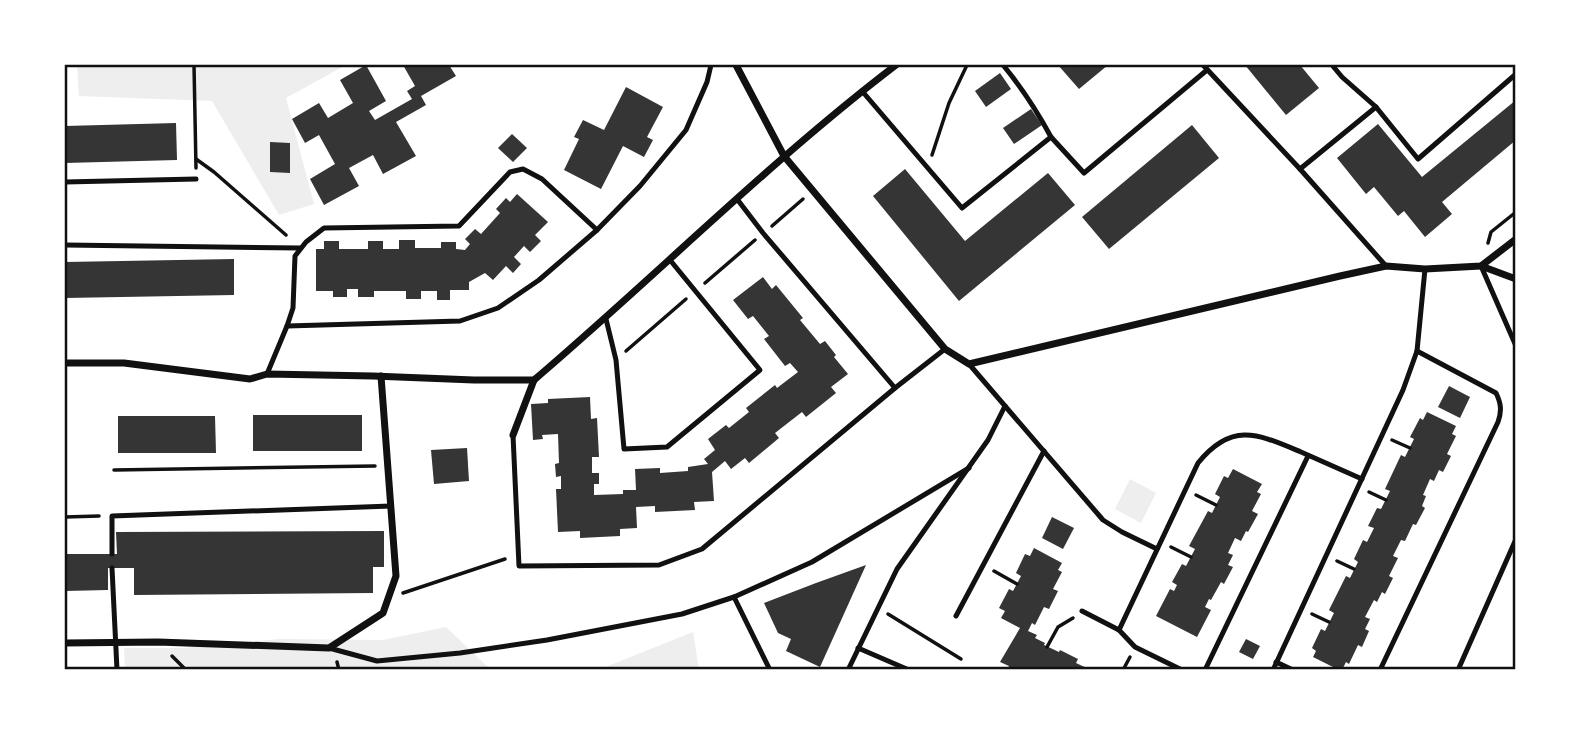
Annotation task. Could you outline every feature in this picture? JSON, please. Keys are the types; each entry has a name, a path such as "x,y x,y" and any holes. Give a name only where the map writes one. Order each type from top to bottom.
{"street":[{"path":"736,65 784,156 945,349 969,364 1387,266 1425,270 1481,266 1516,279"},
{"path":"513,435 534,380 606,319 784,156 896,65"},
{"path":"1481,266 1516,239"},
{"path":"65,363 124,363 250,379 267,374 534,380"},
{"path":"65,643 158,642 329,648 383,613 396,576 381,376"}],"lane":[{"path":"288,326 460,321 498,308 539,280 597,230 640,186 686,130 707,82 711,65"},
{"path":"1003,65 1023,88 1051,138 1084,173 1205,67 1387,266"},
{"path":"1332,65 1376,107 1418,159 1516,74"},
{"path":"862,91 962,208 1051,138"},
{"path":"1300,169 1376,107"},
{"path":"267,374 293,308 295,256 306,242 324,228 459,226 510,172 523,169 542,179 597,230"},
{"path":"65,182 196,178"},
{"path":"737,199 895,388"},
{"path":"65,246 301,248"},
{"path":"606,319 616,360 624,449 667,447 760,370 670,260"},
{"path":"1481,266 1516,346"},
{"path":"1273,670 1403,390 1417,351 1425,270"},
{"path":"513,435 519,566 659,565 702,549 945,349"},
{"path":"1380,670 1502,412 1496,393 1417,351"},
{"path":"969,364 1103,520 1157,549"},
{"path":"848,670 897,569 988,440 1005,406"},
{"path":"1119,630 1198,463 1209,449 1225,439 1254,435 1272,440 1362,479"},
{"path":"956,616 1044,451"},
{"path":"1205,670 1308,456"},
{"path":"329,648 377,661 460,653 547,640 682,614 734,597 812,562 968,468"},
{"path":"112,554 112,516 391,506"},
{"path":"1458,670 1516,539"},
{"path":"113,568 117,670"},
{"path":"734,597 770,670"},
{"path":"1082,611 1119,630 1135,647 1182,670"},
{"path":"858,648 908,670"},
{"path":"1276,662 1293,670"}],"path":[{"path":"194,65 196,178"},
{"path":"928,167 949,103 967,65"},
{"path":"195,159 214,172 301,248"},
{"path":"616,360 813,191"},
{"path":"1382,435 1410,448"},
{"path":"114,470 388,466"},
{"path":"1358,487 1386,500"},
{"path":"1185,490 1216,505"},
{"path":"65,517 112,516"},
{"path":"1160,541 1191,557"},
{"path":"388,598 519,554"},
{"path":"1326,556 1354,569"},
{"path":"983,566 1017,584"},
{"path":"878,608 961,659"},
{"path":"1302,609 1329,622"},
{"path":"1047,647 1058,627 1082,611"}],"shaded area":[{"path":"77,65 346,65 286,98 314,204 279,215 212,101 79,96"},
{"path":"1130,479 1156,493 1141,523 1115,509"},
{"path":"446,627 491,670 125,670 124,648 183,648 279,639 383,640"},
{"path":"693,632 699,670 598,670"}],"building":[{"path":"366,65 386,101 369,111 375,120 412,99 407,91 415,86 403,65 449,65 456,76 421,96 426,105 396,122 416,156 383,174 373,155 349,168 359,186 324,205 310,179 335,164 319,135 305,143 292,119 319,103 328,118 353,103 340,80"},
{"path":"1058,65 1108,65 1079,89"},
{"path":"1245,65 1300,65 1319,88 1286,115"},
{"path":"1000,73 1011,89 986,107 975,91"},
{"path":"626,87 663,107 647,137 653,140 644,157 623,146 601,189 564,170 579,139 574,137 583,120 604,130"},
{"path":"1516,100 1516,140 1442,202 1452,214 1425,237 1404,211 1398,216 1374,187 1366,194 1337,158 1378,124 1422,177"},
{"path":"1031,109 1042,125 1014,144 1003,128"},
{"path":"176,123 177,160 65,163 65,126"},
{"path":"1192,125 1219,158 1109,249 1082,217"},
{"path":"512,134 527,148 513,162 498,148"},
{"path":"270,142 290,143 290,173 270,172"},
{"path":"905,169 965,241 1048,173 1075,205 959,301 873,196"},
{"path":"517,194 548,222 535,235 541,241 530,252 524,246 514,257 521,264 513,273 506,266 493,280 485,273 469,282 469,290 450,290 450,300 437,300 437,291 421,291 421,299 406,299 406,291 374,291 374,297 358,297 358,289 347,289 347,297 333,297 333,291 316,291 316,249 324,249 324,241 339,241 339,249 368,249 368,241 383,241 383,249 399,249 399,240 415,240 415,248 441,248 441,242 456,242 456,249 465,250 470,244 465,239 475,229 481,234 500,213 496,209 506,198 510,202"},
{"path":"234,259 234,295 65,298 65,262"},
{"path":"763,277 772,289 776,285 803,318 800,320 820,344 825,341 848,374 831,387 836,393 806,417 802,412 775,433 779,438 749,463 745,458 731,469 725,461 712,472 714,501 694,502 695,510 655,512 655,506 636,507 637,528 620,529 620,536 580,538 580,531 558,532 556,489 561,489 561,476 556,477 555,464 559,463 558,434 542,435 543,439 533,440 531,404 548,403 548,399 590,397 591,419 597,418 599,457 592,457 592,473 599,473 599,484 594,484 594,495 623,494 623,490 636,490 635,469 660,468 660,473 688,471 688,467 708,464 704,459 715,450 708,439 726,425 729,428 749,412 746,408 775,385 777,388 798,372 790,363 785,366 764,339 769,336 753,316 748,319 733,300"},
{"path":"1449,386 1470,397 1460,418 1438,407"},
{"path":"1427,412 1456,426 1452,434 1456,436 1447,454 1451,456 1443,472 1439,470 1434,481 1430,479 1423,495 1426,496 1422,506 1425,508 1405,541 1401,540 1393,556 1398,558 1389,576 1393,578 1385,594 1382,592 1377,602 1374,600 1365,617 1370,619 1365,629 1369,631 1362,647 1358,645 1349,664 1346,662 1342,670 1339,670 1313,657 1316,651 1312,648 1321,629 1325,631 1334,613 1329,610 1346,576 1350,578 1358,562 1354,559 1363,540 1367,542 1374,528 1368,526 1390,491 1385,489 1401,455 1405,457 1414,439 1410,437 1420,418 1423,420"},
{"path":"253,415 362,415 362,451 253,451"},
{"path":"118,416 215,416 216,453 118,453"},
{"path":"467,448 469,481 434,484 431,450"},
{"path":"1233,469 1262,484 1257,492 1261,494 1252,511 1258,514 1241,541 1235,538 1228,553 1233,555 1228,565 1233,567 1224,584 1221,582 1211,600 1209,599 1205,607 1211,610 1197,637 1156,616 1170,589 1174,591 1177,585 1172,582 1182,564 1186,566 1195,549 1189,546 1208,511 1212,513 1220,497 1215,494 1224,476 1228,478"},
{"path":"1052,517 1074,528 1063,549 1042,538"},
{"path":"384,531 384,567 373,567 373,593 134,595 134,568 108,568 108,590 65,591 65,554 117,554 116,532"},
{"path":"1034,548 1062,563 1058,570 1062,572 1053,589 1058,591 1049,609 1044,607 1035,625 1032,623 1028,631 1037,635 1035,638 1045,643 1044,645 1078,659 1076,663 1091,670 1007,670 1009,666 1000,662 1020,628 1001,618 1005,611 999,608 1009,589 1013,591 1021,576 1016,573 1025,554 1030,556"},
{"path":"866,565 820,667 786,651 791,639 778,633 764,603"},
{"path":"1246,639 1260,646 1253,659 1239,652"}]}
